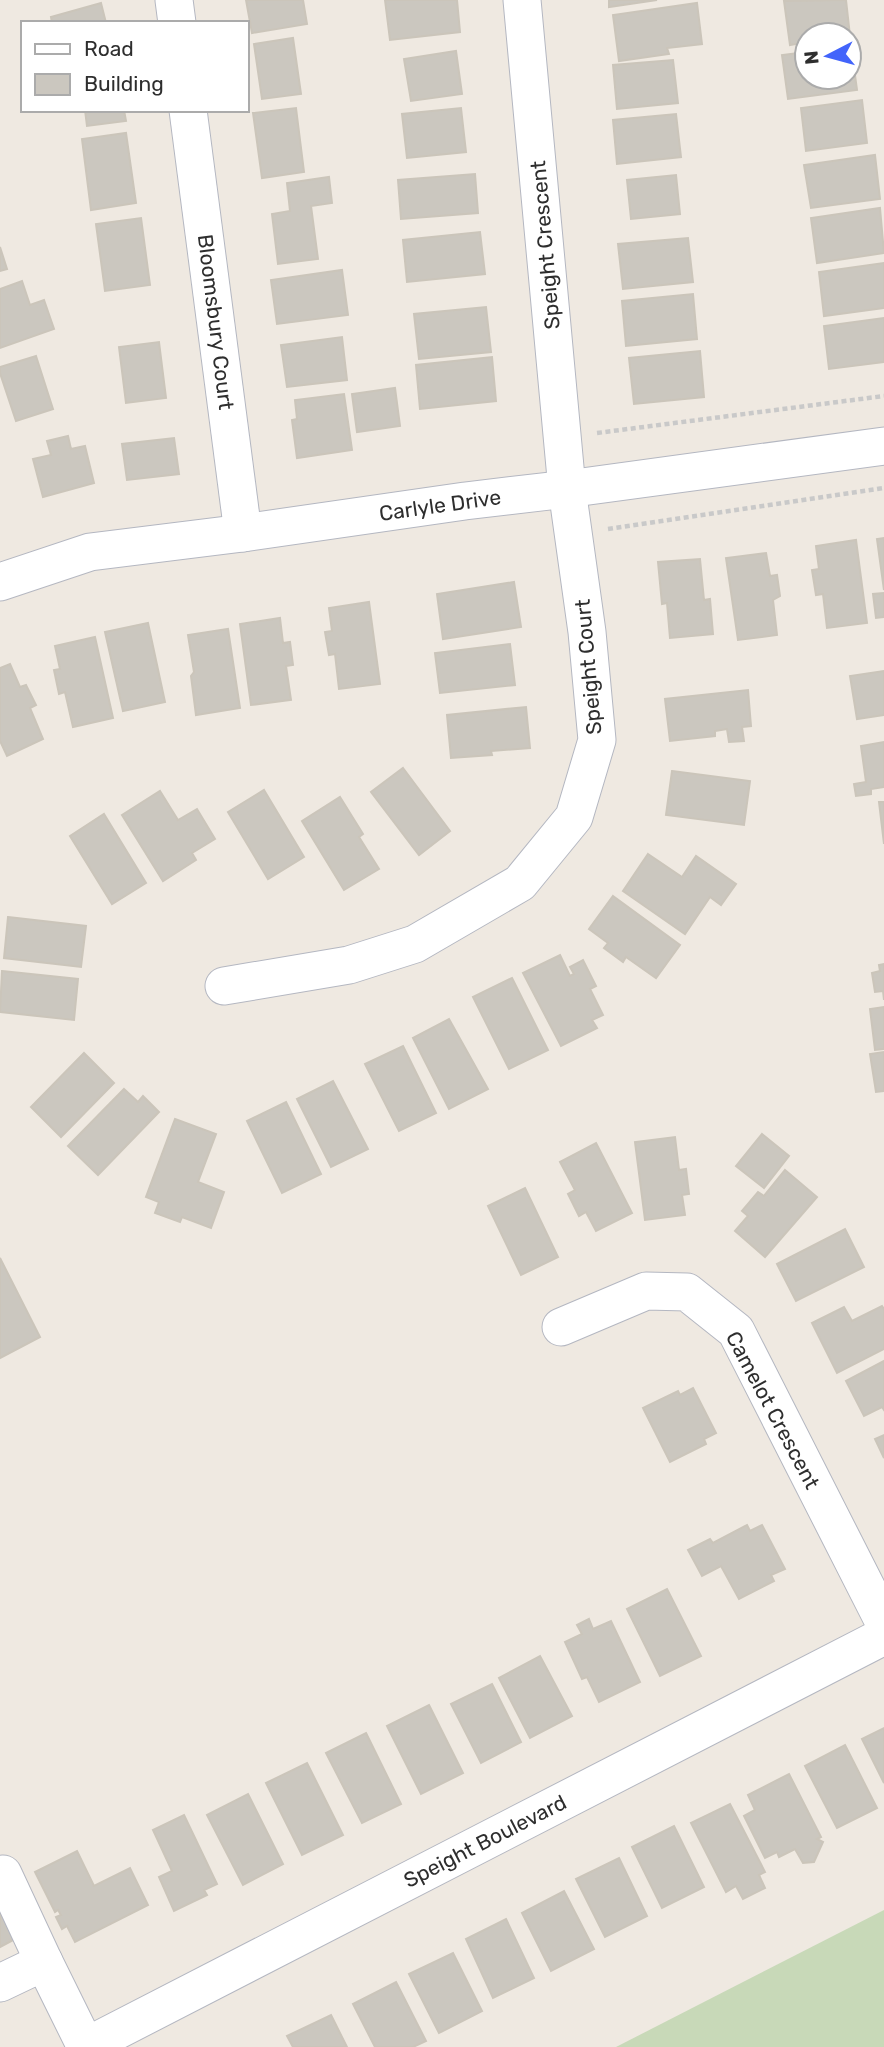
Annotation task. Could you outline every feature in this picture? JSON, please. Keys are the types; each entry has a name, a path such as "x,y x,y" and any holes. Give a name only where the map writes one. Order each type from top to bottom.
{"street":[{"path":"174,0 177,21"},
{"name":"Speight Crescent","path":"522,0 567,489"},
{"name":"Bloomsbury Court","path":"188,112 243,533"},
{"name":"Carlyle Drive","path":"2,575 90,552 884,446"},
{"name":"Speight Court","path":"224,986 349,965 415,944 520,883 575,817 597,740 587,632 567,489"},
{"name":"Camelot Crescent","path":"561,1327 646,1291 687,1293 736,1331 884,1622"},
{"name":"Speight Boulevard","path":"85,2047 884,1636"},
{"path":"3,1874 85,2047"},
{"path":"0,1983 44,1962"}],"path":[{"path":"595,433 884,396"},
{"path":"600,530 884,488"}],"green space":[{"path":"884,1910 884,2047 616,2047"}],"building":[{"path":"246,0 303,0 307,24 252,33"},
{"path":"385,0 457,0 460,32 390,40"},
{"path":"609,0 657,0 609,7"},
{"path":"846,0 848,21 793,21 793,44 790,45 784,1"},
{"path":"101,3 106,21 52,21 51,17"},
{"path":"697,3 702,44 667,48 669,54 619,61 613,15"},
{"path":"293,38 301,94 262,99 254,44"},
{"path":"456,51 462,94 411,101 404,59"},
{"path":"793,54 793,91 849,91 788,99 782,55"},
{"path":"673,60 678,103 617,109 613,65"},
{"path":"862,100 867,143 806,151 801,108"},
{"path":"296,108 304,172 262,178 253,113"},
{"path":"461,108 466,152 407,158 402,114"},
{"path":"85,112 124,112 126,121 87,126"},
{"path":"676,114 681,157 617,164 613,120"},
{"path":"126,133 136,203 91,210 82,139"},
{"path":"875,155 880,199 811,208 804,165"},
{"path":"475,174 478,213 401,219 398,180"},
{"path":"676,175 680,214 631,219 627,180"},
{"path":"329,177 332,203 311,206 318,259 278,264 272,214 290,211 287,183"},
{"path":"880,208 884,253 817,263 811,218"},
{"path":"141,218 150,285 105,291 96,224"},
{"path":"480,232 485,274 407,282 403,240"},
{"path":"688,238 693,282 623,289 618,244"},
{"path":"0,247 7,269 0,271"},
{"path":"884,263 884,308 824,316 819,272"},
{"path":"342,270 348,315 277,324 271,280"},
{"path":"22,281 30,305 44,300 54,329 0,348 0,289"},
{"path":"693,294 697,339 626,346 622,301"},
{"path":"486,307 491,352 419,359 414,314"},
{"path":"884,318 884,362 829,369 824,326"},
{"path":"342,337 347,380 287,387 281,345"},
{"path":"159,342 166,398 126,403 119,347"},
{"path":"700,351 704,397 634,404 629,358"},
{"path":"36,356 53,409 16,421 0,367"},
{"path":"492,357 496,401 420,409 416,365"},
{"path":"395,388 400,426 357,432 352,394"},
{"path":"344,394 352,450 297,458 292,420 297,419 295,400"},
{"path":"68,436 71,449 85,446 94,483 43,497 33,459 51,455 47,441"},
{"path":"174,438 179,474 127,480 122,444"},
{"path":"884,538 884,590 877,539"},
{"path":"856,540 867,623 827,628 823,594 816,595 812,570 819,569 816,546"},
{"path":"766,553 770,576 777,575 780,596 773,600 777,635 738,640 726,558"},
{"path":"700,559 704,600 710,599 713,634 670,638 667,603 662,604 658,562"},
{"path":"514,582 521,627 443,639 437,594"},
{"path":"884,593 884,617 876,618 873,594"},
{"path":"369,602 380,684 339,689 335,654 329,655 325,632 332,631 329,608"},
{"path":"280,618 283,643 290,642 293,665 286,666 291,700 251,705 240,624"},
{"path":"148,623 165,702 123,711 105,632"},
{"path":"228,629 240,708 196,715 191,676 194,672 188,635"},
{"path":"95,637 113,718 73,727 65,692 59,694 54,670 60,669 55,646"},
{"path":"510,644 515,685 440,693 435,653"},
{"path":"10,664 20,687 26,685 36,705 30,708 43,739 7,756 0,741 0,668"},
{"path":"884,671 884,715 857,719 850,676"},
{"path":"748,690 751,726 742,727 744,741 729,742 727,729 715,731 715,736 670,741 665,699"},
{"path":"526,707 530,748 491,751 492,755 451,758 447,715"},
{"path":"884,742 884,787 871,789 871,794 856,796 854,784 866,782 861,746"},
{"path":"403,768 450,831 419,855 371,792"},
{"path":"672,771 750,781 744,825 666,815"},
{"path":"264,790 304,857 268,879 228,812"},
{"path":"160,791 178,820 197,809 215,839 192,853 196,860 163,881 122,815"},
{"path":"340,797 363,834 359,837 379,869 344,890 302,821"},
{"path":"879,802 884,802 884,844"},
{"path":"104,814 146,883 112,904 70,836"},
{"path":"648,854 682,877 696,856 736,884 721,905 710,897 685,934 623,891"},
{"path":"613,896 680,945 656,978 626,957 623,962 604,948 608,943 589,929"},
{"path":"8,917 86,926 81,967 4,958"},
{"path":"560,955 570,976 574,974 570,967 583,960 596,986 590,989 603,1015 592,1020 597,1028 561,1046 523,973"},
{"path":"884,964 884,1000 883,991 875,992 872,973 880,971 879,965"},
{"path":"2,971 78,979 74,1020 0,1012"},
{"path":"512,978 548,1050 509,1069 473,997"},
{"path":"884,1007 884,1049 875,1050 870,1009"},
{"path":"449,1019 488,1089 449,1109 413,1038"},
{"path":"403,1046 436,1113 399,1131 365,1064"},
{"path":"884,1052 884,1091 876,1092 870,1054"},
{"path":"84,1053 114,1083 61,1137 31,1107"},
{"path":"333,1081 368,1149 331,1167 297,1099"},
{"path":"124,1089 138,1102 143,1096 159,1112 98,1175 68,1146"},
{"path":"286,1102 321,1174 282,1193 247,1121"},
{"path":"175,1119 216,1134 198,1182 224,1192 211,1228 182,1217 180,1222 155,1213 159,1202 146,1197"},
{"path":"762,1134 789,1156 764,1188 736,1166"},
{"path":"675,1137 679,1170 686,1169 689,1194 682,1195 685,1215 645,1220 635,1142"},
{"path":"596,1143 632,1213 596,1231 586,1212 579,1216 568,1194 575,1190 560,1162"},
{"path":"785,1170 817,1197 765,1257 735,1231 748,1216 742,1211 758,1192 764,1196"},
{"path":"525,1188 558,1257 521,1275 488,1206"},
{"path":"845,1229 864,1267 796,1301 777,1264"},
{"path":"0,1258 40,1337 0,1358"},
{"path":"882,1306 884,1349 837,1373 812,1323 844,1307 852,1321"},
{"path":"884,1361 884,1410 882,1407 864,1416 846,1381"},
{"path":"693,1388 716,1433 704,1439 706,1444 670,1462 643,1408 678,1391 680,1395"},
{"path":"884,1435 884,1458 875,1439"},
{"path":"747,1525 750,1531 762,1525 785,1569 771,1575 774,1581 739,1599 721,1566 702,1576 688,1550 710,1539 713,1543"},
{"path":"667,1589 701,1656 660,1676 627,1609"},
{"path":"589,1619 593,1629 611,1621 640,1682 599,1702 587,1677 582,1679 565,1642 582,1634 577,1625"},
{"path":"540,1656 572,1716 530,1738 499,1678"},
{"path":"492,1684 521,1742 481,1763 451,1704"},
{"path":"429,1705 463,1773 421,1794 387,1726"},
{"path":"884,1728 884,1783 862,1739"},
{"path":"366,1733 401,1804 362,1823 326,1753"},
{"path":"845,1745 877,1808 837,1828 805,1766"},
{"path":"307,1763 343,1835 302,1855 266,1783"},
{"path":"789,1774 821,1837 817,1839 823,1842 814,1862 803,1863 795,1849 779,1857 777,1852 765,1858 744,1816 755,1810 748,1795"},
{"path":"248,1794 283,1864 243,1885 207,1815"},
{"path":"730,1804 765,1872 759,1875 765,1888 743,1899 736,1886 726,1892 691,1823"},
{"path":"184,1815 217,1884 204,1890 207,1895 174,1911 159,1877 172,1871 153,1830"},
{"path":"674,1826 704,1887 662,1908 632,1847"},
{"path":"77,1851 94,1886 130,1868 148,1905 75,1942 67,1926 62,1929 56,1917 61,1915 58,1910 55,1912 35,1872"},
{"path":"619,1858 647,1916 605,1937 576,1879"},
{"path":"564,1891 594,1949 551,1971 522,1913"},
{"path":"0,1910 15,1939 0,1947"},
{"path":"506,1919 534,1978 493,1998 466,1939"},
{"path":"453,1953 482,2011 439,2033 409,1974"},
{"path":"396,1982 426,2041 413,2047 375,2047 353,2004"},
{"path":"331,2015 347,2047 293,2047 287,2036"}]}
